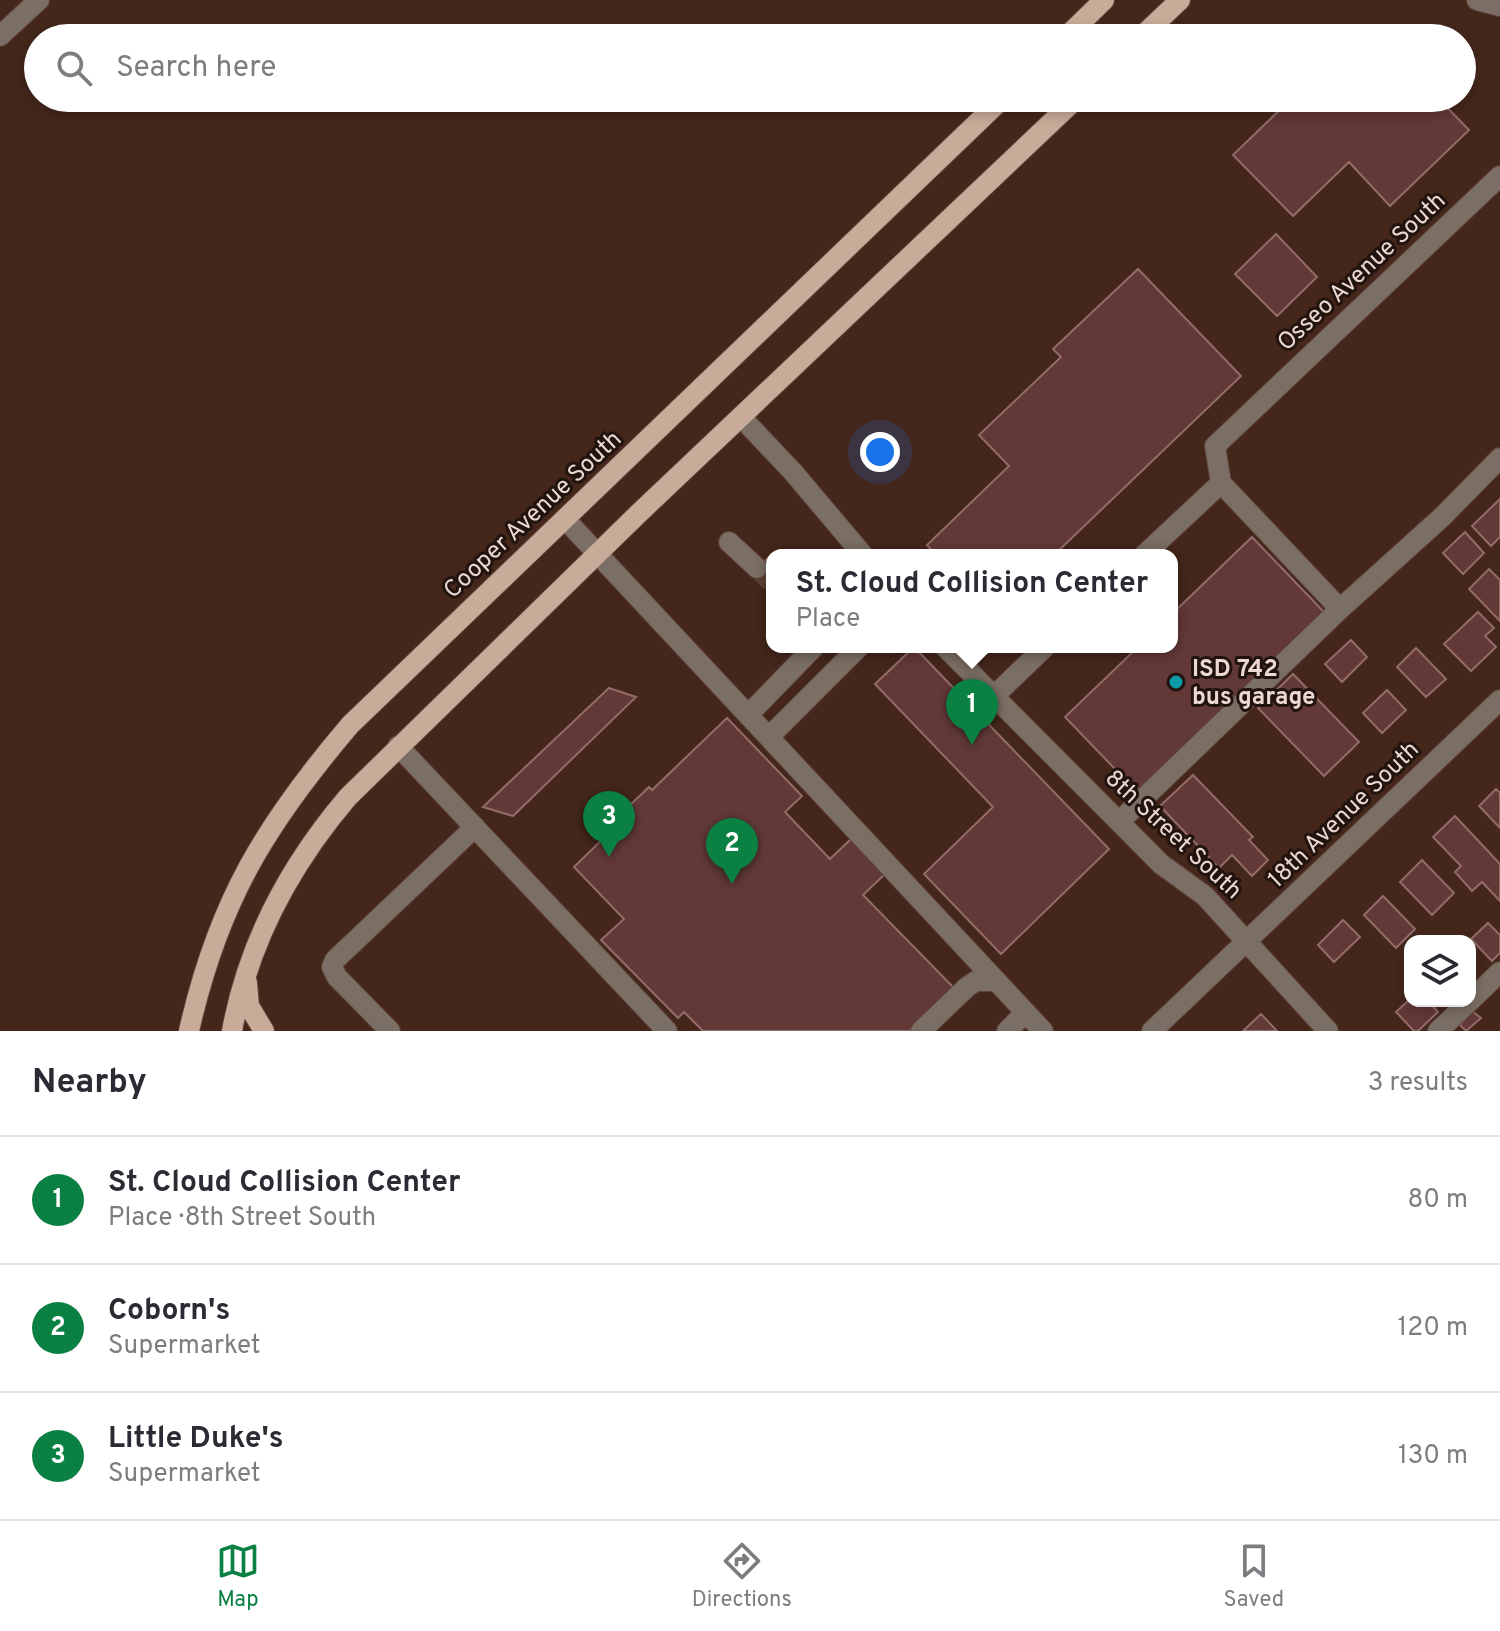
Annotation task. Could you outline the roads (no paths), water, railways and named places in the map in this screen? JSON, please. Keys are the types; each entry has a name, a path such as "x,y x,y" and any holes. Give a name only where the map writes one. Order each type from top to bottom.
{"main road":[{"path":"1079,24 1104,0"},
{"path":"1155,24 1180,0"},
{"name":"Cooper Avenue South","path":"189,1031 207,962 223,917 245,871 297,790 350,725 988,112"},
{"path":"232,1031 237,1006 263,929 302,857 341,806 398,746 597,554 1062,112"},
{"path":"247,975 249,1006 264,1031"}],"street":[{"path":"0,36 39,0"},
{"path":"1477,0 1500,6"},
{"name":"Osseo Avenue South","path":"1221,483 1215,446 1500,176"},
{"path":"741,417 793,472 858,549"},
{"path":"1119,822 1500,458"},
{"path":"1150,549 1221,483 1340,609"},
{"path":"565,519 1043,1031"},
{"path":"729,542 757,568"},
{"path":"748,715 808,653"},
{"path":"769,737 853,653"},
{"name":"8th Street South","path":"951,653 1161,864 1205,896 1328,1031"},
{"path":"994,696 1039,653"},
{"name":"18th Avenue South","path":"1152,1031 1500,700"},
{"path":"398,746 667,1031"},
{"path":"390,1031 337,977 332,967 335,960 475,827"},
{"path":"1476,995 1500,972"},
{"path":"921,1031 967,987 976,981 995,981"},
{"path":"1438,1031 1464,1007"},
{"path":"1007,1031 1025,1013"}],"tunnel":[{"path":"757,568 766,577"}],"place":[{"name":"ISD 742 bus garage","path":"1176,682"},
{"name":"St. Cloud Collision Center","path":"972,745"},
{"name":"Little Duke's","path":"609,857"},
{"name":"Coborn's","path":"732,884"}]}
